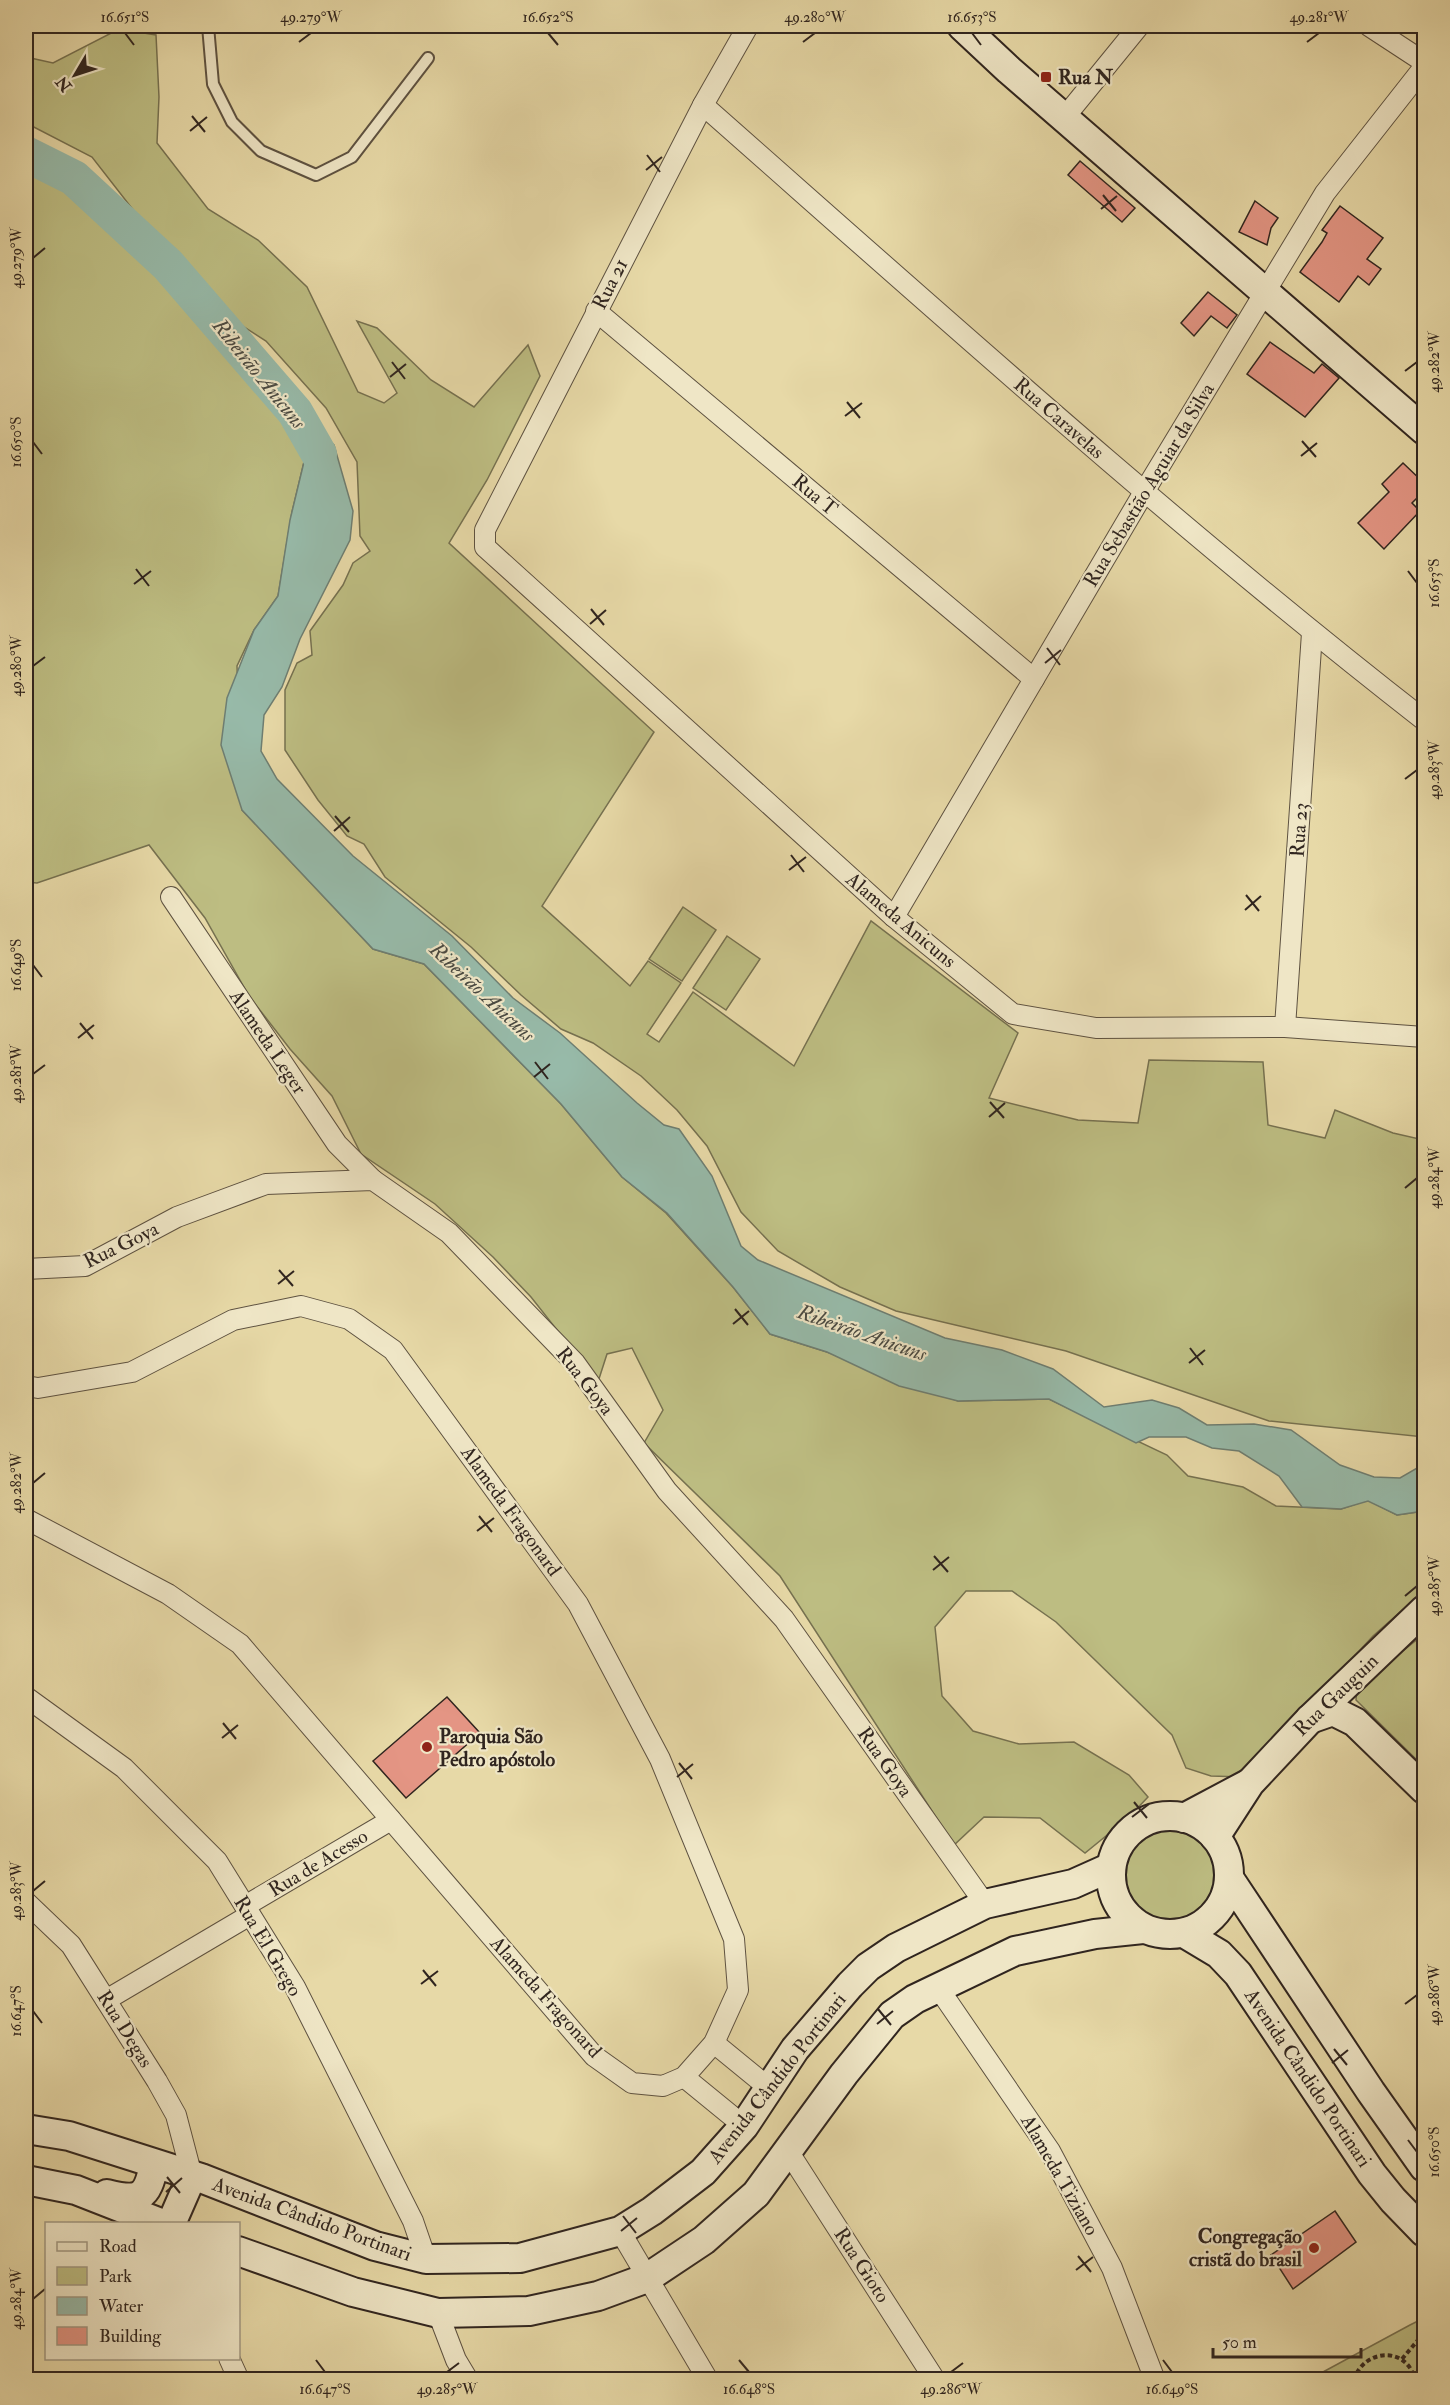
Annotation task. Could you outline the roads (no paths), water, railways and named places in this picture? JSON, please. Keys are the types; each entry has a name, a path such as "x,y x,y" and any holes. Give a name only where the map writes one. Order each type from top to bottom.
{"street":[{"name":"Rua 21","path":"484,547 485,530 596,310 702,105 748,26"},
{"path":"962,26 1425,430"},
{"path":"1064,117 1139,26"},
{"path":"1369,26 1425,62"},
{"name":"Rua Sebastião Aguiar da Silva","path":"894,917 1144,492 1325,193 1425,67"},
{"name":"Rua Caravelas","path":"702,105 1144,492 1312,633 1425,720"},
{"name":"Rua T","path":"596,310 1034,679"},
{"name":"Alameda Anicuns","path":"484,547 894,917 1013,1014 1096,1028 1285,1028 1425,1037"},
{"name":"Rua 23","path":"1285,1028 1312,633"},
{"name":"Alameda Leger","path":"171,897 337,1144 373,1180"},
{"name":"Rua Goya","path":"26,1269 85,1266 177,1217 266,1184 373,1180 449,1233 575,1364 667,1491 784,1619 985,1904"},
{"name":"Alameda Fragonard","path":"26,1386 38,1388 132,1372 233,1320 301,1306 349,1319 393,1350 578,1604 660,1759 734,1939 738,1990 714,2043 684,2077 663,2086 632,2083 594,2056 240,1644 168,1594 26,1519"},
{"name":"Rua Gauguin","path":"1215,1837 1250,1783 1310,1719 1425,1610"},
{"name":"Rua El Grego","path":"26,1697 124,1768 217,1861 295,1987 413,2221 426,2259"},
{"path":"1310,1719 1333,1711 1355,1722 1425,1789"},
{"name":"Rua Gauguin","path":"1184,1818 1250,1783"},
{"path":"240,2252 353,2292 438,2313 529,2311 598,2296 647,2278 704,2240 756,2194 843,2074 892,2015 937,1986 1015,1951 1095,1934 1143,1929 1163,1934 1184,1933 1201,1926 1216,1913 1226,1897 1229,1878 1226,1856 1215,1837 1201,1825 1184,1818 1164,1816 1145,1821 1129,1833 1117,1848 1111,1867 1112,1886 1118,1903 1129,1918 1143,1929"},
{"name":"Rua de Acesso","path":"106,2000 391,1820"},
{"name":"Avenida Cândido Portinari","path":"26,2129 69,2136 192,2176 375,2246 426,2259 520,2258 621,2231 652,2211 703,2172 744,2126 795,2049 868,1967 896,1948 985,1904 1073,1884 1111,1867"},
{"path":"1229,1878 1371,2092 1425,2167"},
{"name":"Rua Degas","path":"26,1902 71,1945 176,2115 192,2176"},
{"name":"Avenida Cândido Portinari","path":"1184,1933 1219,1954 1238,1974 1372,2174 1393,2200 1425,2232"},
{"name":"Alameda Tiziano","path":"937,1986 1050,2151 1112,2268 1155,2379"},
{"path":"714,2043 769,2088"},
{"path":"684,2077 744,2126"},
{"name":"Rua Gioto","path":"788,2151 935,2379"},
{"path":"26,2180 133,2198 143,2195 150,2187 154,2165"},
{"path":"171,2222 192,2176"},
{"path":"76,2190 161,2222"},
{"path":"621,2231 708,2379"},
{"path":"438,2313 456,2361 468,2379"},
{"path":"230,2360 238,2379"}],"lane":[{"path":"208,26 213,84 232,122 261,151 316,175 352,157 428,58"}],"water":[{"path":"295,412 334,445 353,511 350,540 300,639 282,687 264,715 261,751 277,779 353,856 452,936 513,998 560,1033 637,1103 664,1125 679,1129 712,1176 741,1246 758,1260 945,1338 1002,1350 1053,1369 1104,1407 1152,1400 1179,1408 1207,1425 1254,1424 1291,1430 1340,1465 1374,1477 1400,1478 1424,1464 1424,1511 1397,1515 1368,1501 1341,1509 1302,1507 1279,1476 1239,1451 1212,1448 1186,1437 1149,1437 1136,1443 1049,1399 958,1401 899,1386 827,1352 770,1334 733,1287 667,1213 622,1177 561,1104 424,964 373,949 242,810 221,745 227,698 254,630 278,596 290,520 304,462"}],"waterway":[{"name":"Ribeirão Anicuns","path":"26,154 74,178 168,265 295,412 319,454"}],"place":[{"name":"Rua N","path":"1046,77"},
{"name":"Paroquia São Pedro apóstolo","path":"427,1747"},
{"name":"Congregação cristã do brasil","path":"1314,2248"}]}
